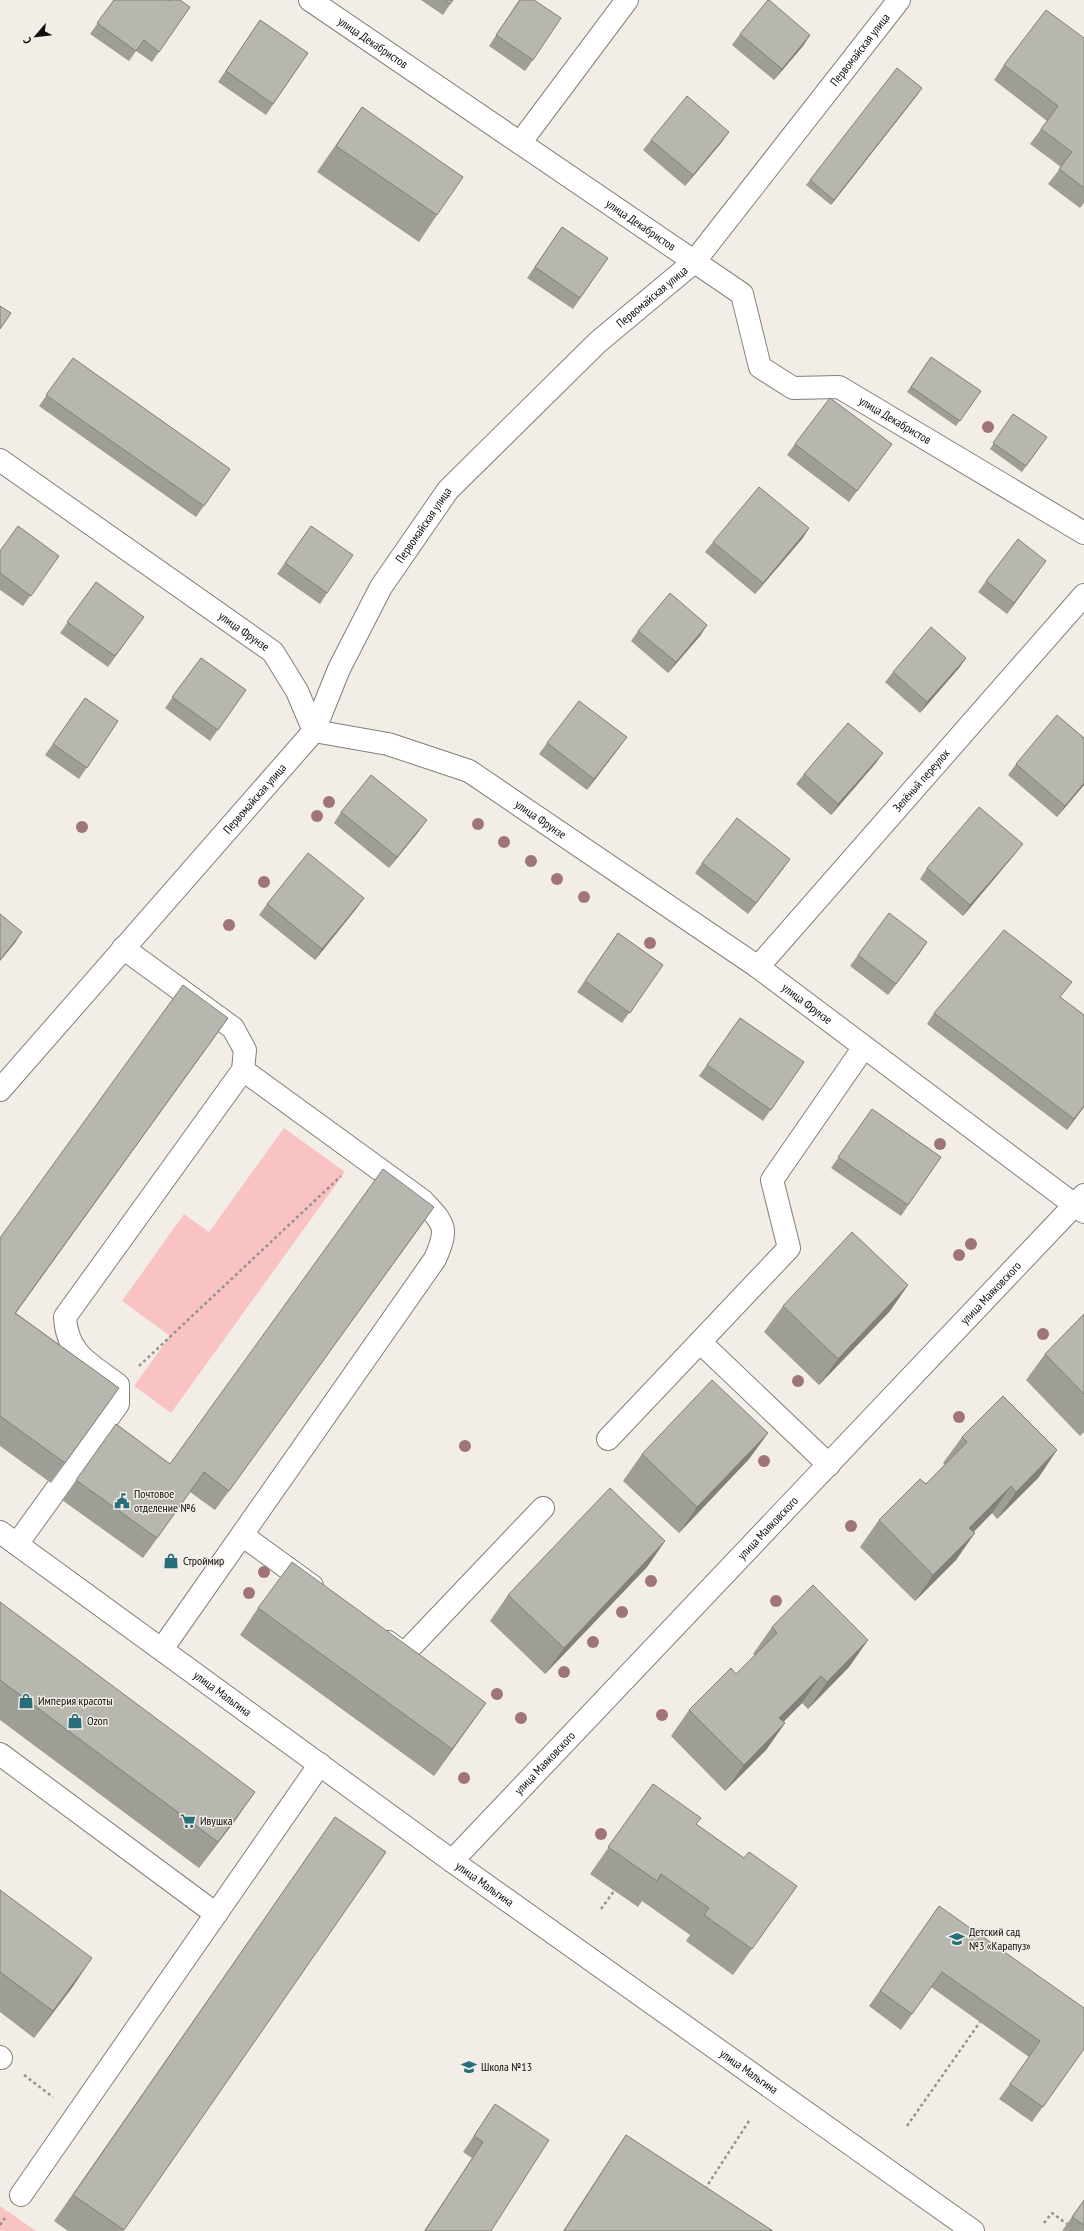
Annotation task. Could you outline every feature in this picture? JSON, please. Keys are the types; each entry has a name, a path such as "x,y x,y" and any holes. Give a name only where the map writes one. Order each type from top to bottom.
{"street":[{"name":"улица Декабристов","path":"310,0 742,294 760,367 792,388 839,387 1084,534"},
{"path":"520,143 627,0"},
{"name":"Первомайская улица","path":"0,1090 314,731 339,669 381,587 448,490 598,342 694,262 899,0"},
{"name":"улица Фрунзе","path":"0,460 272,652 297,692 314,731 388,744 469,771 758,967 864,1047 1081,1204"},
{"name":"Зелёный переулок","path":"758,967 1084,594"},
{"path":"8,1538 118,1404 118,1385 78,1355 66,1333 65,1317 243,1070 244,1050 233,1028 124,948"},
{"path":"608,1439 789,1248 772,1180 864,1047"},
{"path":"162,1649 435,1259 444,1238 440,1218 423,1201 243,1070"},
{"name":"улица Маяковского","path":"452,1862 829,1465 1081,1204"},
{"path":"700,1342 829,1465"},
{"path":"373,1631 404,1654 543,1508"},
{"path":"242,1535 329,1599"},
{"name":"улица Мальгина","path":"8,1538 320,1764 452,1862 973,2231"},
{"path":"0,1754 216,1914"},
{"path":"21,2195 320,1764"}],"path":[{"path":"118,1385 361,1156"},
{"path":"601,1909 614,1891"},
{"path":"907,2126 980,2022"},
{"path":"0,2057 77,2114"},
{"path":"704,2190 749,2121"},
{"path":"1044,2223 1052,2213 1067,2224"}],"shaded area":[{"path":"284,1128 345,1172 171,1413 134,1386 170,1336 122,1301 184,1214 209,1232"},
{"path":"0,2206 36,2231 0,2231"}],"building":[{"path":"114,0 180,0 190,7 159,52 144,40 136,51 97,23"},
{"path":"445,0 453,0 450,4"},
{"path":"520,0 534,0 561,18 533,60 496,35"},
{"path":"768,0 810,35 782,69 740,34"},
{"path":"1046,10 1084,38 1084,188 1059,169 1072,152 1041,129 1058,106 1004,65"},
{"path":"260,20 308,53 273,104 226,71"},
{"path":"897,68 922,88 834,200 810,180"},
{"path":"687,96 729,132 693,175 651,140"},
{"path":"362,107 463,177 437,215 336,146"},
{"path":"562,227 608,258 580,298 535,267"},
{"path":"0,306 11,313 0,329"},
{"path":"931,357 981,391 960,421 911,387"},
{"path":"73,358 230,469 204,506 46,395"},
{"path":"830,398 892,444 857,491 795,444"},
{"path":"1013,414 1047,437 1026,466 993,443"},
{"path":"759,487 809,528 763,583 713,542"},
{"path":"18,526 59,556 31,596 0,573 0,551"},
{"path":"311,526 353,555 327,593 285,563"},
{"path":"1018,539 1046,561 1014,603 986,581"},
{"path":"96,582 144,617 115,656 67,622"},
{"path":"670,593 707,625 676,662 638,631"},
{"path":"931,627 966,658 927,702 893,672"},
{"path":"201,658 246,690 218,730 172,697"},
{"path":"85,698 118,721 87,768 53,744"},
{"path":"579,701 627,737 594,779 547,743"},
{"path":"1057,715 1084,738 1084,783 1065,806 1016,764"},
{"path":"848,723 883,753 838,804 804,774"},
{"path":"371,775 427,820 397,857 341,812"},
{"path":"979,807 1023,844 970,905 927,868"},
{"path":"737,818 790,859 756,903 702,863"},
{"path":"308,853 364,898 322,949 267,904"},
{"path":"889,913 927,942 896,984 858,955"},
{"path":"0,914 22,932 0,960"},
{"path":"1004,930 1072,982 1060,997 1084,1015 1084,1106 1074,1119 934,1013"},
{"path":"618,933 663,965 630,1013 585,981"},
{"path":"183,985 228,1018 15,1313 119,1388 65,1463 0,1416 0,1238"},
{"path":"740,1018 804,1062 771,1110 707,1065"},
{"path":"872,1109 941,1157 908,1205 838,1157"},
{"path":"383,1169 434,1207 229,1491 204,1472 157,1538 76,1480 116,1424 170,1464"},
{"path":"852,1232 908,1285 838,1359 783,1306"},
{"path":"1084,1314 1084,1394 1045,1354"},
{"path":"712,1380 768,1433 697,1507 642,1454"},
{"path":"1003,1396 1057,1450 1016,1492 1011,1486 969,1528 975,1533 933,1575 879,1520 920,1479 926,1484 967,1442 962,1437"},
{"path":"610,1488 665,1541 564,1648 508,1595"},
{"path":"292,1562 486,1703 452,1749 258,1608"},
{"path":"813,1585 868,1640 827,1682 821,1676 779,1718 785,1723 744,1765 689,1710 731,1668 736,1674 777,1633 772,1627"},
{"path":"0,1602 255,1792 218,1842 0,1680"},
{"path":"653,1784 701,1818 696,1824 744,1858 749,1852 797,1886 752,1949 704,1915 709,1908 661,1874 657,1881 608,1847"},
{"path":"335,1817 386,1852 124,2230 73,2195"},
{"path":"0,1890 92,1958 53,2011 0,1972"},
{"path":"939,1906 1084,2008 1084,2049 1043,2107 1010,2084 1040,2041 942,1972 912,2014 880,1991"},
{"path":"495,2104 549,2140 491,2231 425,2231 483,2142 474,2136"},
{"path":"626,2135 773,2231 564,2231"},
{"path":"1084,2200 1084,2225 1072,2217"}],"place":[{"name":"Почтовое отделение №6","path":"122,1501"},
{"name":"Строймир","path":"171,1561"},
{"name":"Империя красоты","path":"26,1701"},
{"name":"Ozon","path":"75,1721"},
{"name":"Ивушка","path":"188,1821"},
{"name":"Детский сад №3 «Карапуз»","path":"957,1939"},
{"name":"Школа №13","path":"469,2067"}]}
